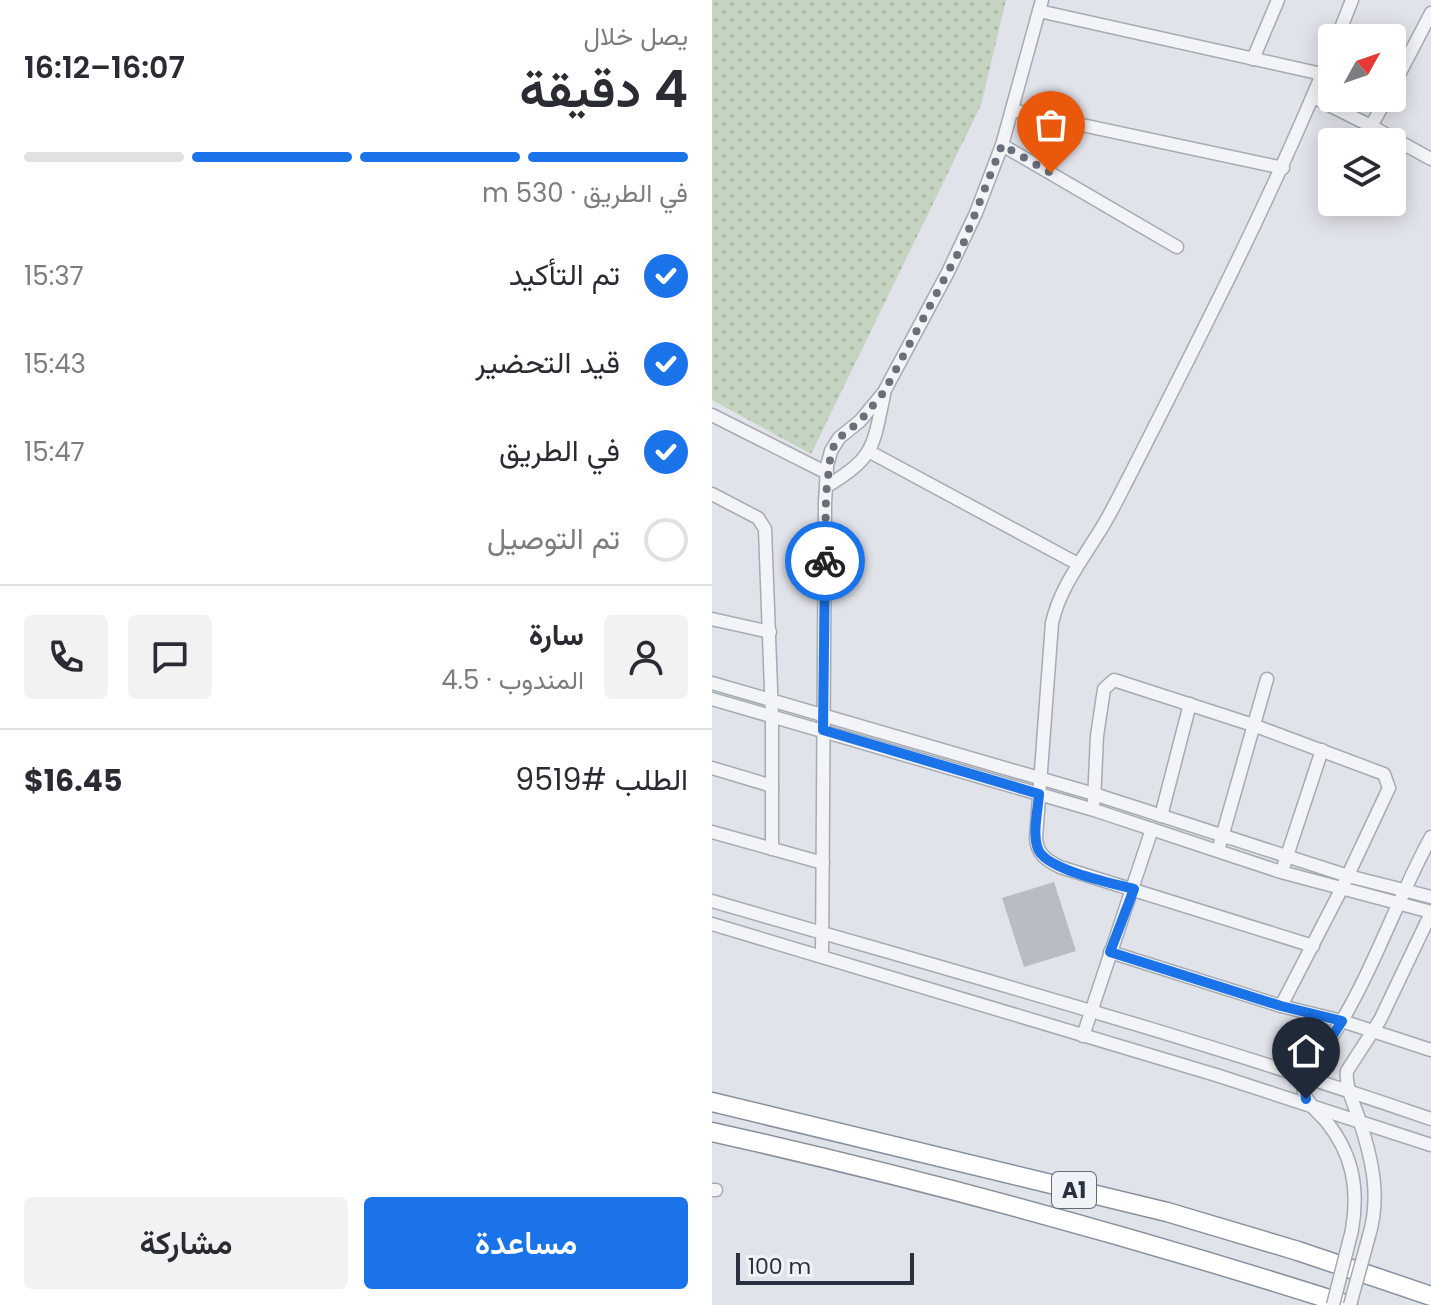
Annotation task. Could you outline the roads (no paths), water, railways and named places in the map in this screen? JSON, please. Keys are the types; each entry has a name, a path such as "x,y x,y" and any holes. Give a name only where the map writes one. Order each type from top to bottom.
{"highway":[{"name":"A1","path":"712,1102 1167,1212 1298,1251 1431,1296"},
{"name":"A1","path":"712,1132 865,1166 1053,1216 1349,1305"}],"street":[{"path":"1253,59 1278,0"},
{"path":"1343,24 1352,0"},
{"path":"822,956 828,458 834,444 869,412 884,392 964,242 1002,145 1040,5 1318,73"},
{"path":"1406,61 1431,13"},
{"path":"1313,946 1060,867 1042,856 1036,838 1052,623 1058,601 1116,504 1188,364 1283,168 1318,84"},
{"path":"1313,97 1431,159"},
{"path":"1012,110 1283,168"},
{"path":"1371,126 1379,112"},
{"path":"1002,145 1177,247"},
{"path":"712,415 827,479 853,471 870,452 884,392"},
{"path":"870,452 1078,564"},
{"path":"713,498 758,518 764,525 770,632 772,849"},
{"path":"712,619 770,632"},
{"path":"1218,851 1267,679"},
{"path":"1094,810 1097,736 1104,689 1108,683 1119,680 1384,774 1389,788 1281,1006"},
{"path":"712,683 1094,794 1287,858 1398,905 1431,912 1373,1031 1347,1071 1349,1090 1361,1122 1377,1198 1349,1305"},
{"path":"712,699 1094,810 1281,872 1431,897"},
{"path":"1161,816 1190,704"},
{"path":"1281,872 1322,750"},
{"path":"712,768 772,786"},
{"path":"1083,1036 1152,829"},
{"path":"712,832 823,863"},
{"path":"1333,1305 1356,1203 1351,1168 1338,1139 1304,1091 1306,1077 1342,1021 1431,837"},
{"path":"712,901 1091,1011 1349,1090 1431,1119"},
{"path":"712,924 1311,1105 1431,1145"},
{"path":"1110,952 1431,1050"}]}
